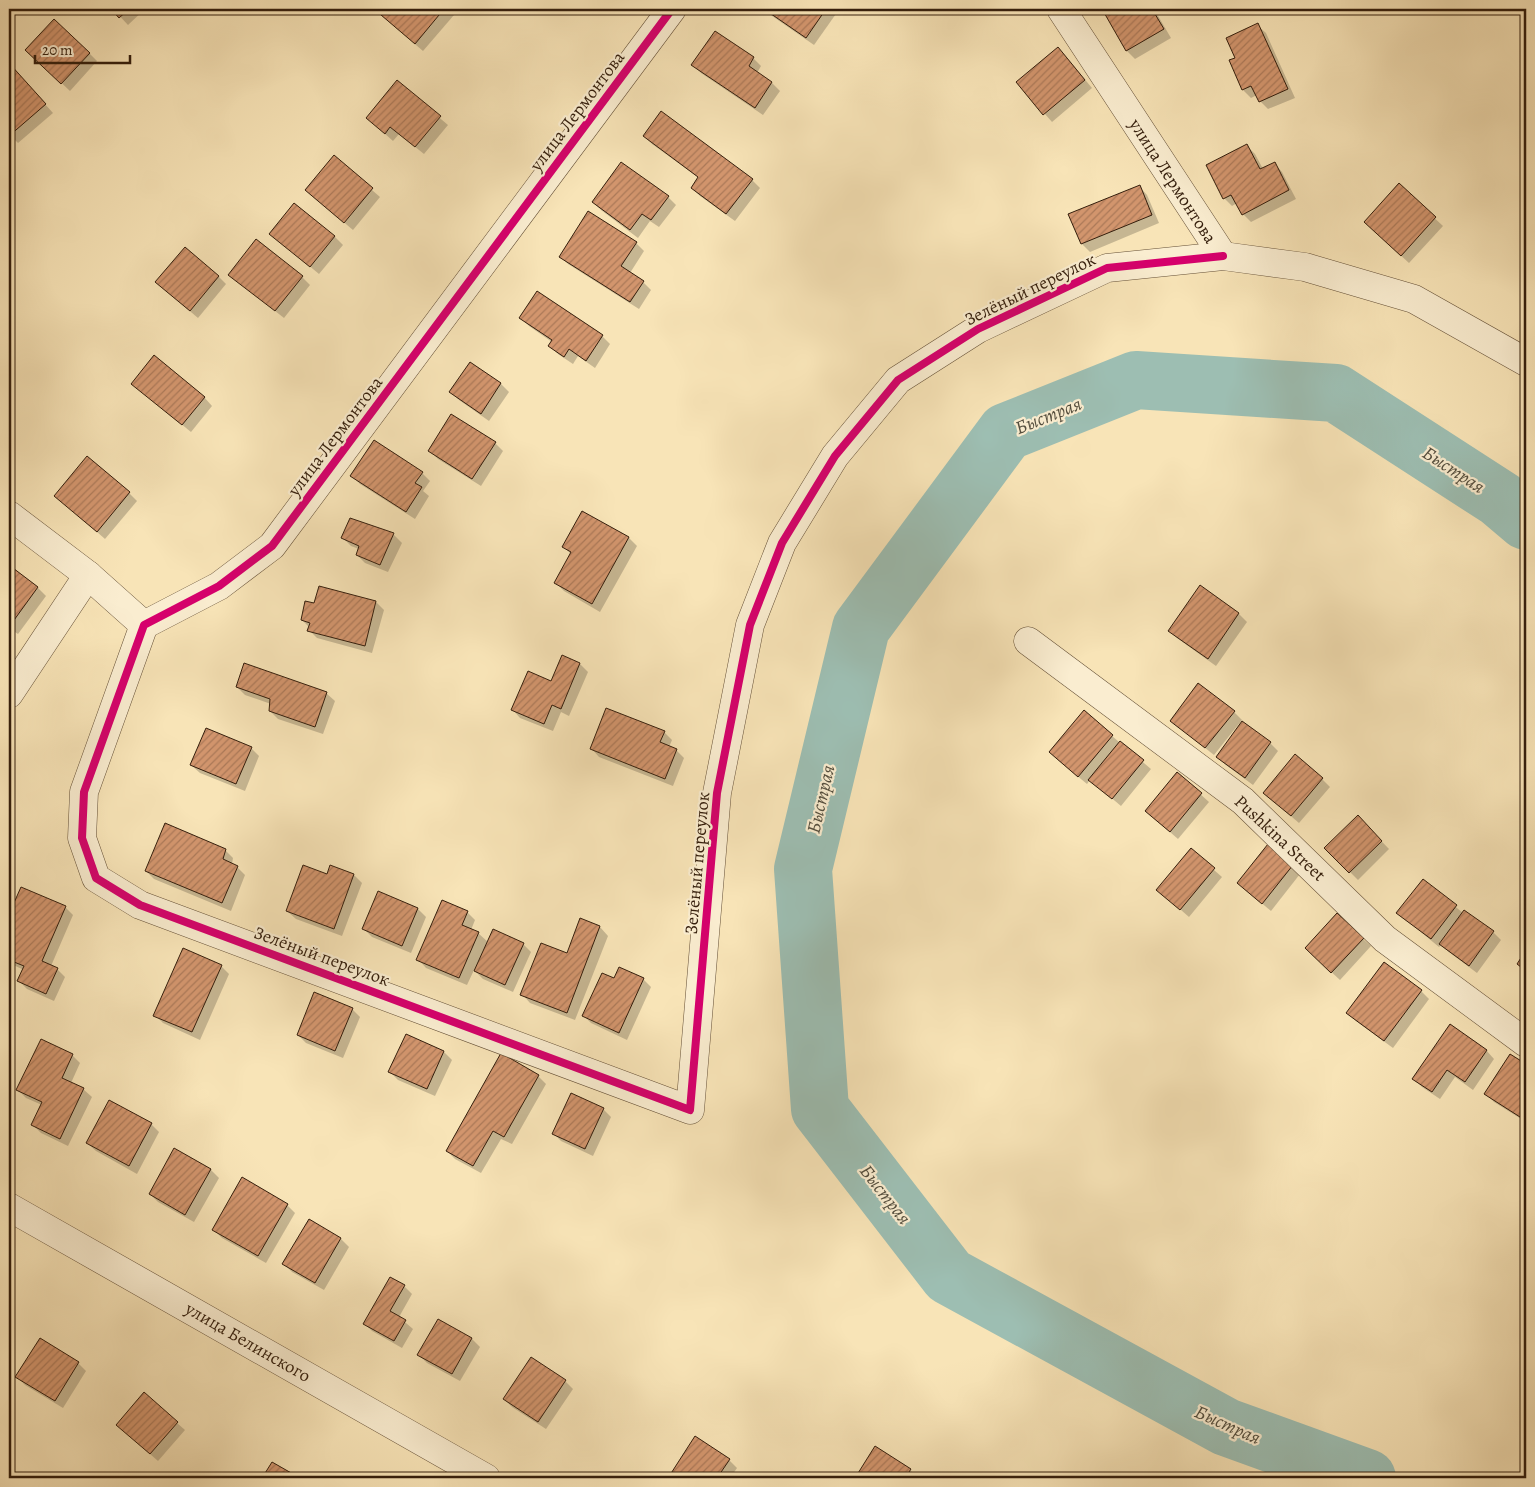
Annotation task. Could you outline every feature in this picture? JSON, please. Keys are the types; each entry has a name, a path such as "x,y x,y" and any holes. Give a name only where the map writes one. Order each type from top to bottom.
{"street":[{"name":"улица Лермонтова","path":"144,625 219,586 272,546 672,9"},
{"name":"улица Лермонтова","path":"1061,9 1223,256 1305,267 1414,299 1526,362"},
{"name":"Зелёный переулок","path":"144,625 84,792 82,838 96,878 140,904 690,1110 717,793 750,625 782,543 835,456 898,380 978,329 1107,268 1223,256"},
{"path":"9,515 88,575 144,625"},
{"path":"9,694 88,575"},
{"name":"Pushkina Street","path":"1028,640 1243,801 1386,939 1526,1043"},
{"name":"улица Белинского","path":"9,1207 486,1478"}],"building":[{"path":"111,9 129,9 119,18"},
{"path":"374,9 444,9 415,44"},
{"path":"764,9 826,9 806,38"},
{"path":"1102,9 1152,9 1164,29 1126,51"},
{"path":"54,19 90,53 61,84 25,50"},
{"path":"1258,23 1288,89 1259,102 1251,86 1242,90 1229,60 1235,58 1226,38"},
{"path":"715,31 754,57 749,66 772,82 755,108 691,65"},
{"path":"1058,47 1085,80 1043,115 1016,82"},
{"path":"9,63 46,104 9,136"},
{"path":"397,80 441,116 415,147 390,127 385,134 366,118"},
{"path":"661,111 753,179 726,214 691,188 698,177 643,136"},
{"path":"1247,144 1260,169 1275,162 1289,190 1242,215 1231,195 1223,199 1206,165"},
{"path":"334,155 373,188 344,223 305,190"},
{"path":"621,162 669,196 651,220 642,214 630,230 592,202"},
{"path":"1399,183 1436,217 1401,256 1364,222"},
{"path":"1140,185 1152,215 1081,244 1068,214"},
{"path":"294,203 335,236 310,267 269,234"},
{"path":"588,211 637,242 621,266 644,281 630,302 559,257"},
{"path":"256,239 303,276 275,311 228,275"},
{"path":"185,247 219,276 190,311 155,282"},
{"path":"537,291 603,335 586,361 569,349 564,357 548,346 552,340 519,318"},
{"path":"154,355 205,397 182,425 131,384"},
{"path":"470,362 501,383 481,414 449,392"},
{"path":"451,414 496,442 472,479 428,451"},
{"path":"374,440 423,472 415,483 422,487 406,512 350,476"},
{"path":"87,456 130,492 97,532 54,496"},
{"path":"582,511 629,537 592,604 554,583 571,552 562,547"},
{"path":"350,518 394,533 380,565 356,555 359,546 341,538"},
{"path":"9,565 38,587 9,627"},
{"path":"1200,585 1239,613 1208,659 1168,631"},
{"path":"319,586 376,601 365,646 307,631 310,623 301,620 305,601 314,603"},
{"path":"562,655 580,663 561,709 552,705 544,724 511,710 528,671 551,681"},
{"path":"244,663 327,692 315,727 269,711 270,699 236,687"},
{"path":"1198,683 1235,711 1205,748 1170,721"},
{"path":"606,708 665,731 660,742 677,749 665,779 590,749"},
{"path":"1084,710 1113,735 1078,777 1049,752"},
{"path":"1242,721 1271,742 1245,778 1216,757"},
{"path":"206,728 252,747 236,784 190,765"},
{"path":"1120,741 1144,760 1112,799 1088,780"},
{"path":"1295,754 1323,778 1291,816 1263,793"},
{"path":"1177,772 1202,793 1170,832 1145,811"},
{"path":"1358,815 1382,841 1349,873 1324,848"},
{"path":"165,823 226,849 223,859 238,866 222,903 145,871"},
{"path":"1268,844 1293,865 1262,904 1237,883"},
{"path":"1191,848 1215,868 1180,910 1156,890"},
{"path":"303,865 327,874 330,865 354,874 334,929 286,911"},
{"path":"1423,879 1457,905 1431,939 1396,913"},
{"path":"21,887 66,906 42,961 58,968 46,994 17,981 24,966 9,960 9,914"},
{"path":"378,891 418,908 402,946 362,929"},
{"path":"442,900 468,911 462,925 479,932 459,978 416,960"},
{"path":"1464,910 1494,931 1469,966 1439,944"},
{"path":"1337,913 1364,938 1331,973 1305,948"},
{"path":"580,918 600,926 567,1013 520,995 541,943 567,953"},
{"path":"493,929 524,943 505,985 474,971"},
{"path":"183,948 222,965 192,1032 153,1016"},
{"path":"1526,950 1526,971 1517,964"},
{"path":"1384,962 1422,990 1384,1041 1346,1013"},
{"path":"619,967 644,978 619,1033 582,1016 602,973 614,978"},
{"path":"314,992 353,1008 335,1051 297,1035"},
{"path":"1450,1024 1487,1050 1465,1082 1447,1070 1432,1092 1412,1079"},
{"path":"406,1034 444,1051 427,1089 388,1072"},
{"path":"41,1039 73,1054 62,1078 84,1088 60,1139 31,1125 42,1102 16,1090"},
{"path":"501,1053 539,1075 504,1137 493,1131 473,1166 446,1151"},
{"path":"1510,1054 1526,1064 1526,1108 1520,1117 1484,1094"},
{"path":"571,1093 604,1108 585,1149 552,1134"},
{"path":"109,1100 152,1123 129,1166 86,1143"},
{"path":"174,1148 211,1169 185,1215 149,1194"},
{"path":"242,1177 288,1204 258,1256 212,1230"},
{"path":"309,1219 341,1238 315,1283 282,1264"},
{"path":"390,1277 405,1285 390,1311 406,1320 394,1341 363,1324"},
{"path":"438,1319 472,1338 452,1374 417,1355"},
{"path":"40,1338 79,1362 55,1401 15,1377"},
{"path":"531,1357 566,1380 538,1422 503,1399"},
{"path":"144,1392 178,1422 150,1454 116,1425"},
{"path":"695,1436 730,1459 717,1478 668,1478"},
{"path":"875,1446 911,1469 905,1478 855,1478"},
{"path":"272,1462 300,1478 262,1478"}],"waterway":[{"name":"Быстрая","path":"1367,1478 1226,1427 949,1276 820,1109 803,869 861,628 1006,432 1136,380 1336,393 1500,499 1526,521"}],"cycle path":[{"path":"672,9 272,546 219,586 144,625 84,792 82,838 96,878 140,905 690,1110 717,793 750,625 782,543 835,456 898,380 978,329 1107,268 1223,256"}]}
